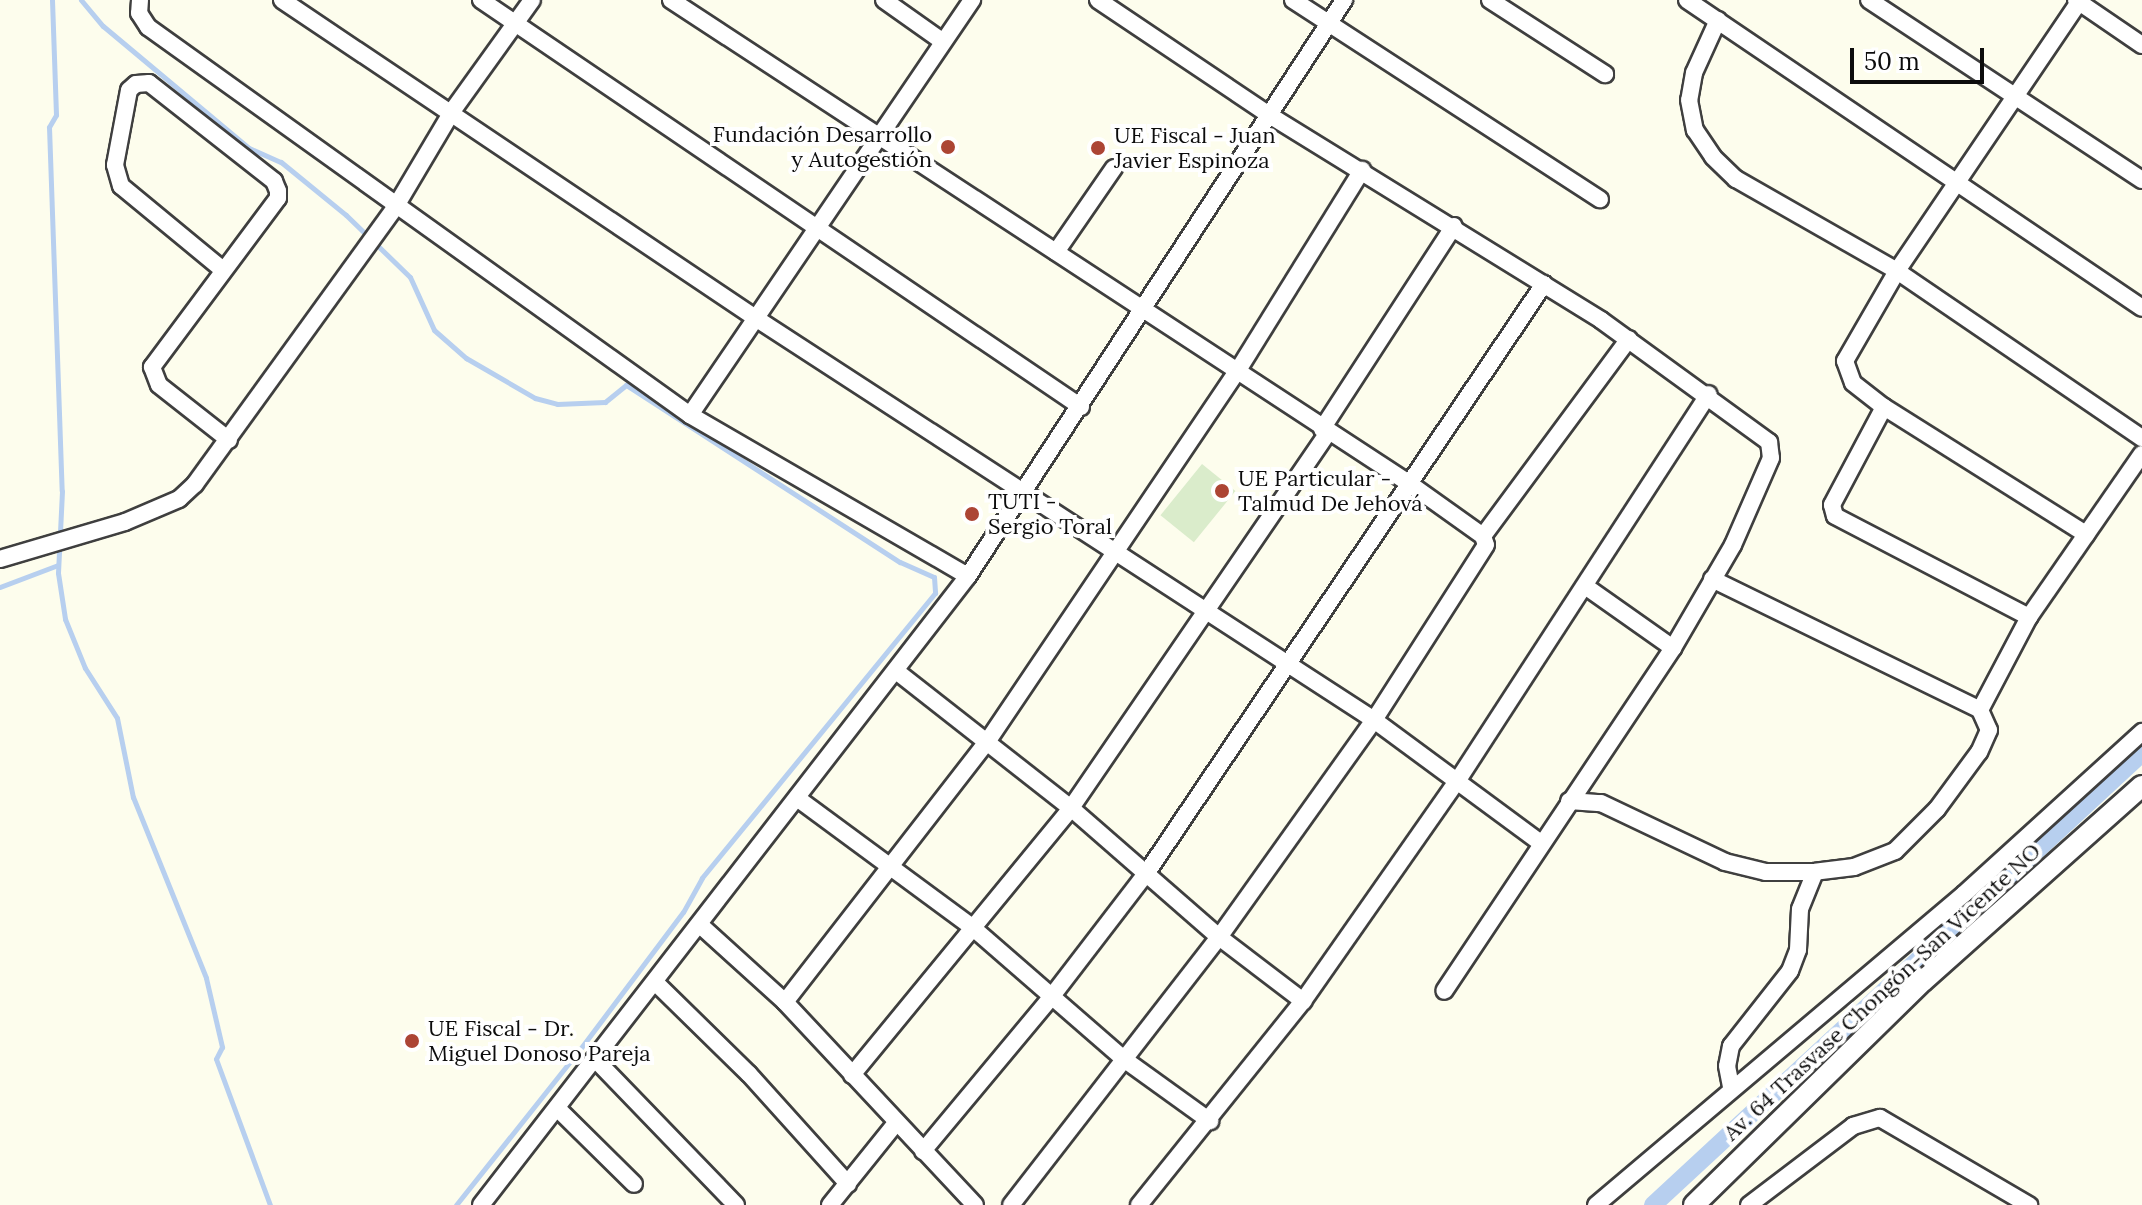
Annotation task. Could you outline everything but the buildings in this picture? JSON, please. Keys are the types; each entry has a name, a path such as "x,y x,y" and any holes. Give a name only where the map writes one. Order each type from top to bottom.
{"street":[{"path":"140,0 139,13 148,27 690,415 968,576"},
{"path":"282,0 453,110 757,319 1374,720 1541,843"},
{"path":"481,0 1081,407"},
{"path":"0,559 125,522 179,499 229,440 396,206 453,110 532,0"},
{"path":"671,0 1410,484 1483,536"},
{"path":"884,0 942,41"},
{"path":"690,415 972,0"},
{"path":"1098,0 1266,113 1454,226 1629,339 1709,394 1769,442 1771,458 1712,579 1673,648 1444,991"},
{"path":"1293,0 1600,199"},
{"path":"490,1202 557,1108 968,576 1145,310 1266,113 1344,0"},
{"path":"1490,0 1605,74"},
{"path":"1687,0 1716,12 1956,182 2142,308"},
{"path":"1869,0 2142,180"},
{"path":"2086,534 1884,407 1853,383 1845,361 1897,271 2078,1 2142,45"},
{"path":"1716,12 1694,73 1689,100 1695,130 1713,157 1736,179 1897,271 2142,438"},
{"path":"223,270 121,186 115,165 129,90 136,84 149,83 274,181 278,198 152,367 159,385 229,440"},
{"path":"1056,252 1114,168"},
{"path":"785,1002 987,742 1237,371 1362,170"},
{"path":"852,1075 1071,808 1325,431 1454,226"},
{"path":"923,1151 1052,996 1148,871 1290,666 1544,284"},
{"path":"1011,1205 1219,937 1374,720 1485,553 1483,536 1629,339"},
{"path":"1139,1205 1210,1121 1303,1001 1458,780 1709,394"},
{"path":"1884,407 1832,505 1835,516 2029,617"},
{"path":"1569,801 1601,803 1725,862 1766,872 1815,872 1877,861 1919,832 1988,738 1980,710 2029,617 2142,454"},
{"path":"1712,579 1980,710"},
{"path":"1585,586 1673,648"},
{"path":"896,671 1071,808 1148,871 1219,937 1303,1001"},
{"path":"1596,1205 1731,1087 1964,894 2142,732"},
{"name":"Av. 64 Trasvase Chongón-San Vicente NO","path":"1694,1205 1923,981 2142,786"},
{"path":"797,798 972,927 1125,1060 1210,1121"},
{"path":"1731,1087 1727,1066 1731,1046 1790,971 1798,950 1800,909 1815,872"},
{"path":"699,924 785,1002 975,1205"},
{"path":"656,983 749,1074 848,1184"},
{"path":"595,1059 736,1205"},
{"path":"557,1108 634,1184"},
{"path":"1749,1205 1853,1126 1880,1118 2029,1205"},
{"path":"830,1205 896,1123"}],"green space":[{"path":"1202,464 1235,491 1194,542 1160,515"}],"waterway":[{"path":"52,0 56,115 49,127 62,491 58,573 65,619 85,668 117,718 133,797 206,978 222,1047 216,1059 270,1205"},
{"path":"81,0 103,26 249,148 281,162 346,215 410,277 434,330 466,358 535,398 557,404 605,402 626,385 900,562 934,577 935,593 702,878 683,912 580,1049 456,1205"},
{"path":"0,587 58,565"},
{"path":"1653,1205 2142,753"}],"place":[{"name":"Fundación Desarrollo y Autogestión","path":"948,147"},
{"name":"UE Fiscal - Juan Javier Espinoza","path":"1098,148"},
{"name":"UE Particular - Talmud De Jehová","path":"1222,491"},
{"name":"TUTI - Sergio Toral","path":"972,514"},
{"name":"UE Fiscal - Dr. Miguel Donoso Pareja","path":"412,1041"}]}
